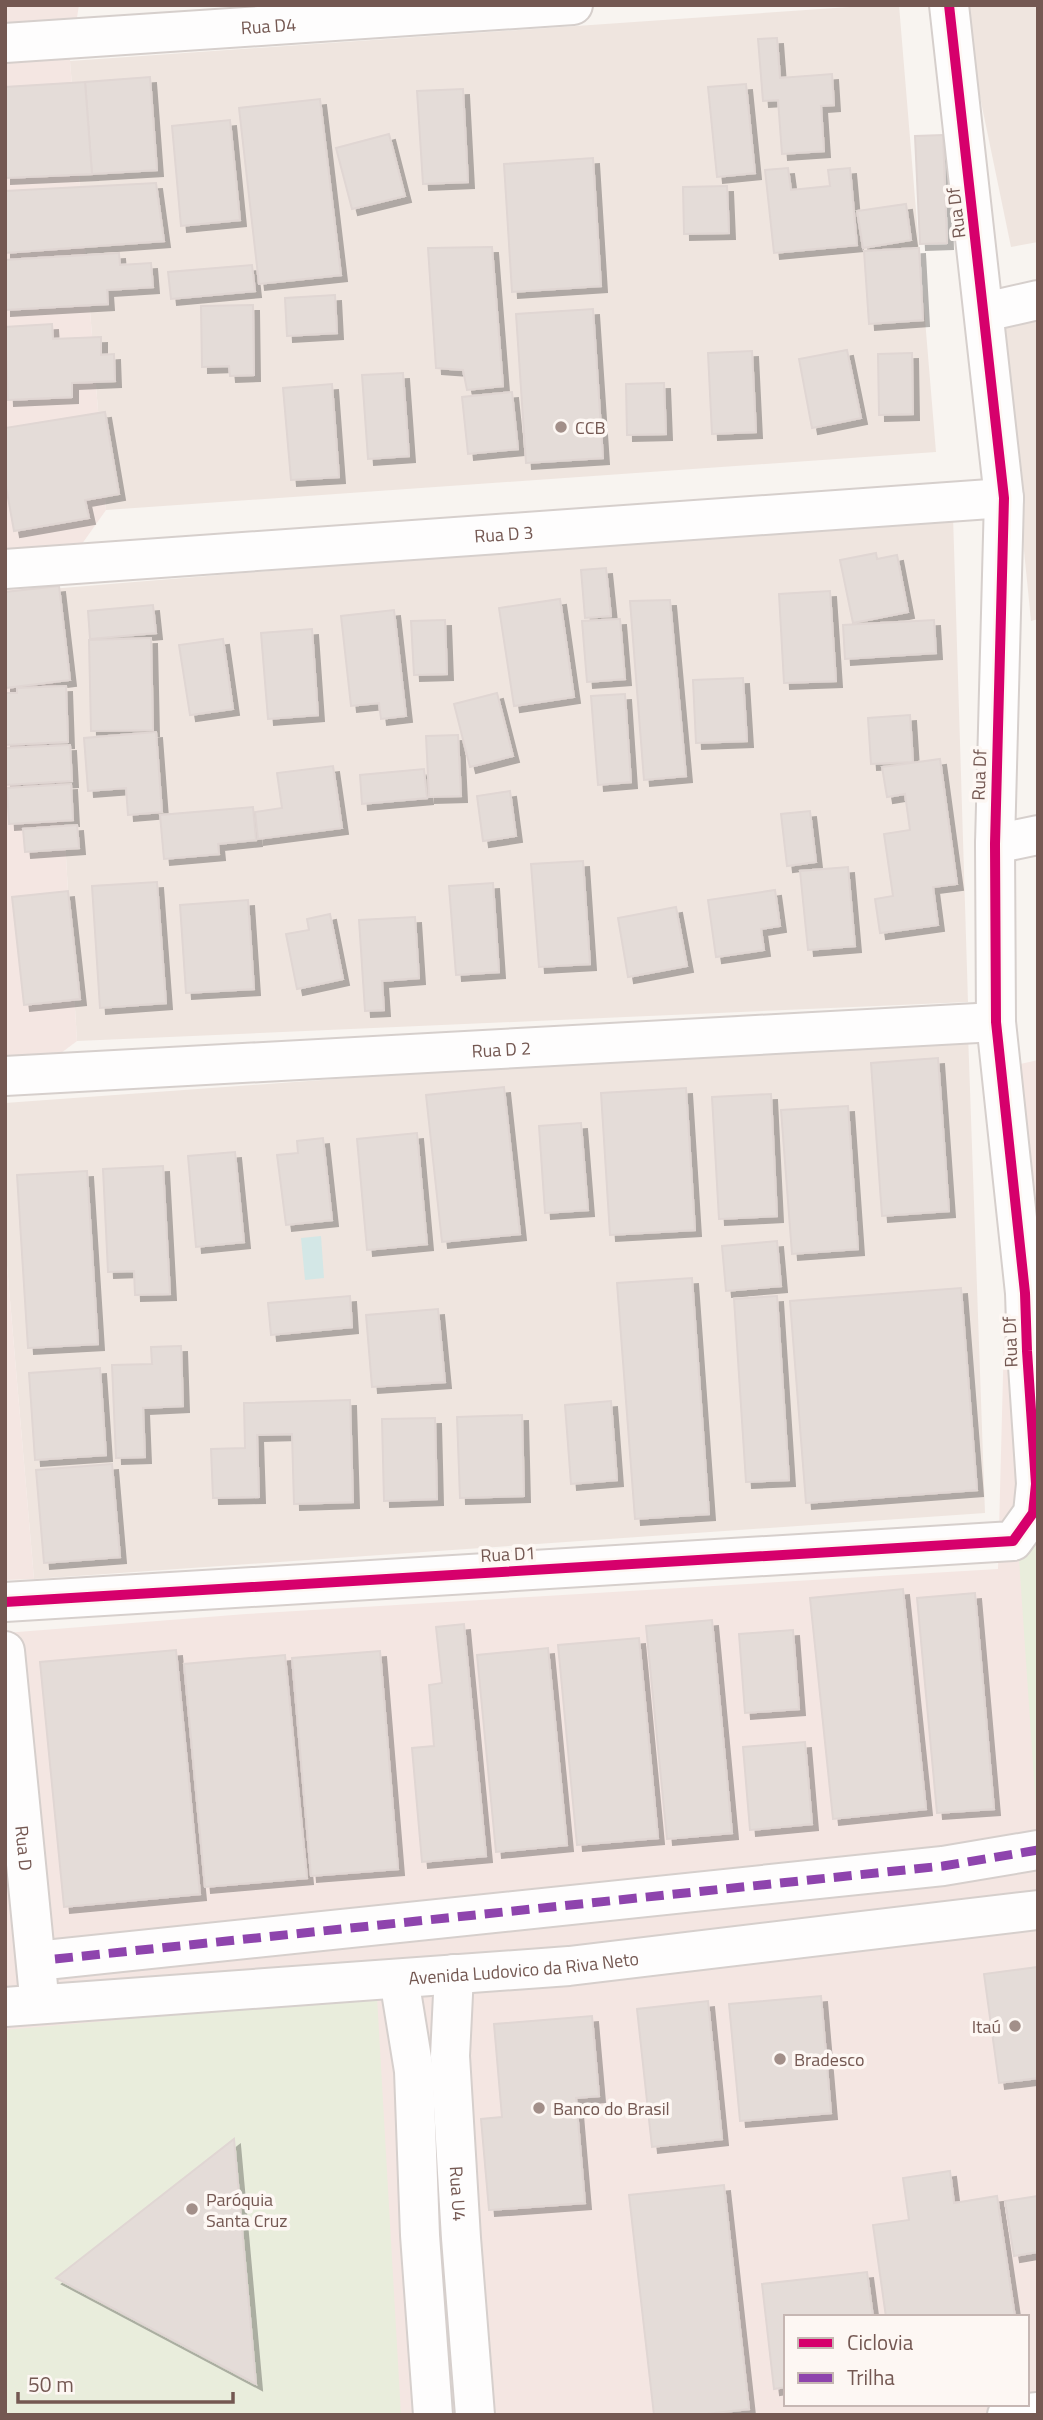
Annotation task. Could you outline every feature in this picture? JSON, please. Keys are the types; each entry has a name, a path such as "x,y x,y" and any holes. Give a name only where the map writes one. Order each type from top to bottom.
{"street":[{"name":"Rua D4","path":"5,43 573,5"},
{"name":"Rua Df","path":"949,5 1004,498 995,844 996,1022 1032,1292 1027,1351 1037,1484 1033,1513 1013,1541"},
{"path":"985,312 1038,300"},
{"name":"Rua D 3","path":"5,569 1004,498"},
{"path":"995,844 1038,835"},
{"name":"Rua D 2","path":"5,1076 996,1022"},
{"name":"Rua D1","path":"5,1602 1013,1541"},
{"name":"Rua D","path":"5,1651 23,2006"},
{"path":"55,1959 943,1866 1038,1850"},
{"name":"Avenida Ludovico da Riva Neto","path":"23,2006 569,1966 1038,1910"},
{"name":"Rua U4","path":"454,1974 450,2056 475,2415"},
{"path":"399,1979 414,2071 420,2235 433,2415"},
{"path":"420,2235 461,2238"},
{"path":"1007,2415 1038,2412"}],"shaded area":[{"path":"5,5 79,5 70,61 106,510 50,589 77,1041 5,1095"},
{"path":"899,5 936,452 106,510 70,61"},
{"path":"961,5 1038,5 1038,242 1011,247"},
{"path":"1038,311 1038,619 1031,621 1001,319"},
{"path":"953,515 968,1002 77,1041 50,589"},
{"path":"968,1033 985,1513 34,1579 5,1242 5,1103"},
{"path":"1038,1060 1038,2415 5,2415 5,1633 246,1614 998,1569 1011,1066"},
{"path":"321,1236 324,1278 305,1280 301,1238"},
{"path":"5,1242 34,1579 5,1580"}],"green space":[{"path":"1038,1540 1038,1837 1019,1559 1026,1546"},
{"path":"377,1997 401,2415 5,2415 5,2030"}],"building":[{"path":"777,38 780,78 832,74 834,105 821,106 824,151 782,154 778,100 763,101 758,39"},
{"path":"150,77 157,170 92,174 85,82"},
{"path":"85,82 92,174 5,178 5,87"},
{"path":"746,84 755,173 717,177 708,87"},
{"path":"463,89 468,182 423,184 417,91"},
{"path":"320,99 341,275 259,284 239,108"},
{"path":"230,120 240,220 181,226 172,126"},
{"path":"389,134 405,196 352,209 336,148"},
{"path":"943,135 947,243 920,244 915,136"},
{"path":"593,158 601,286 512,292 504,164"},
{"path":"788,168 791,190 830,186 828,170 850,168 857,245 774,253 765,170"},
{"path":"156,183 164,241 5,253 5,191"},
{"path":"727,186 729,233 684,234 683,187"},
{"path":"906,204 911,240 863,248 857,211"},
{"path":"492,247 503,386 467,390 463,370 436,368 428,248"},
{"path":"919,248 923,320 869,324 864,251"},
{"path":"119,253 120,265 151,263 153,287 107,290 108,304 5,310 5,260"},
{"path":"252,265 255,291 171,299 168,272"},
{"path":"335,295 337,333 287,336 285,298"},
{"path":"253,305 254,375 230,376 229,366 202,367 201,306"},
{"path":"593,309 603,458 526,463 516,314"},
{"path":"52,324 53,339 101,337 101,355 114,354 115,381 72,383 72,397 8,400 5,327"},
{"path":"847,350 861,418 812,428 799,359"},
{"path":"752,351 756,432 712,434 708,353"},
{"path":"912,353 913,414 879,415 878,354"},
{"path":"403,373 409,456 368,459 362,375"},
{"path":"664,383 666,434 627,435 626,384"},
{"path":"332,384 339,477 291,480 283,388"},
{"path":"512,392 518,449 468,454 462,397"},
{"path":"105,412 119,494 85,500 89,518 14,531 5,481 5,428"},
{"path":"876,553 877,559 897,555 908,612 853,623 840,560"},
{"path":"606,568 611,616 585,618 581,570"},
{"path":"59,586 70,680 5,688 5,592"},
{"path":"830,591 836,681 784,683 779,594"},
{"path":"560,599 574,697 514,706 499,608"},
{"path":"670,600 686,776 644,780 630,601"},
{"path":"153,605 156,633 90,639 88,611"},
{"path":"394,610 406,716 381,719 379,703 351,706 341,616"},
{"path":"620,619 625,679 587,682 582,621"},
{"path":"445,620 447,674 414,675 411,621"},
{"path":"934,620 936,653 845,659 843,625"},
{"path":"312,629 318,715 268,719 261,633"},
{"path":"151,638 153,730 91,731 89,640"},
{"path":"223,639 233,709 190,715 179,645"},
{"path":"743,678 747,741 696,743 693,680"},
{"path":"66,686 68,742 5,745 5,693 17,693 17,688"},
{"path":"497,693 513,756 470,767 454,704"},
{"path":"625,694 631,782 598,785 591,696"},
{"path":"910,715 913,762 871,764 868,718"},
{"path":"156,732 162,812 128,815 126,788 88,791 84,738"},
{"path":"458,735 461,796 429,797 426,736"},
{"path":"70,745 72,781 5,785 5,748"},
{"path":"940,759 957,884 933,887 938,925 880,933 875,899 893,896 884,834 910,830 905,794 887,797 882,767"},
{"path":"333,766 342,828 258,839 255,812 282,808 277,773"},
{"path":"424,769 427,798 362,804 360,775"},
{"path":"71,784 73,820 9,824 7,788"},
{"path":"510,791 516,836 483,841 477,796"},
{"path":"253,807 256,840 218,844 219,854 164,859 160,815"},
{"path":"810,811 816,862 787,866 781,814"},
{"path":"77,825 79,848 25,852 23,829"},
{"path":"583,861 590,964 539,967 531,864"},
{"path":"848,867 855,946 808,950 800,871"},
{"path":"157,882 166,1003 100,1008 92,886"},
{"path":"493,883 499,972 456,975 449,886"},
{"path":"775,890 780,926 761,929 764,950 716,957 708,900"},
{"path":"68,891 80,999 24,1005 12,897"},
{"path":"248,900 254,989 186,993 180,905"},
{"path":"676,907 687,966 628,977 618,918"},
{"path":"330,914 343,979 297,989 286,934 309,930 307,919"},
{"path":"415,917 419,978 382,981 384,1010 365,1011 359,920"},
{"path":"938,1058 949,1211 882,1216 871,1063"},
{"path":"504,1087 520,1234 442,1242 426,1095"},
{"path":"686,1088 695,1230 610,1235 601,1093"},
{"path":"771,1094 777,1216 719,1219 712,1097"},
{"path":"848,1106 858,1249 792,1254 781,1110"},
{"path":"581,1123 588,1210 545,1213 539,1126"},
{"path":"417,1133 427,1244 367,1250 357,1139"},
{"path":"323,1138 332,1220 286,1225 277,1155 298,1153 297,1141"},
{"path":"235,1152 244,1242 196,1247 188,1156"},
{"path":"163,1166 170,1294 135,1295 134,1271 108,1272 103,1169"},
{"path":"87,1171 98,1344 28,1348 17,1175"},
{"path":"777,1241 781,1286 726,1291 722,1246"},
{"path":"692,1278 709,1514 635,1519 617,1283"},
{"path":"961,1288 977,1490 806,1503 790,1301"},
{"path":"350,1296 352,1327 271,1335 268,1303"},
{"path":"777,1296 789,1480 746,1482 734,1299"},
{"path":"438,1309 445,1382 372,1387 366,1315"},
{"path":"181,1346 183,1406 143,1408 145,1457 116,1458 112,1365 152,1364 151,1347"},
{"path":"100,1368 106,1455 35,1460 29,1373"},
{"path":"350,1400 353,1502 294,1504 292,1434 257,1435 259,1497 213,1498 211,1449 245,1448 244,1403"},
{"path":"611,1401 617,1480 571,1484 565,1405"},
{"path":"522,1415 524,1496 460,1498 457,1417"},
{"path":"435,1418 437,1499 384,1501 382,1419"},
{"path":"112,1464 120,1557 44,1563 36,1470"},
{"path":"903,1589 926,1809 833,1819 810,1598"},
{"path":"975,1593 994,1809 937,1813 917,1598"},
{"path":"712,1620 732,1833 667,1839 646,1626"},
{"path":"464,1624 486,1856 422,1862 412,1748 434,1746 429,1685 442,1683 436,1627"},
{"path":"793,1630 799,1709 745,1713 739,1634"},
{"path":"639,1638 658,1838 577,1845 558,1645"},
{"path":"548,1648 567,1845 496,1852 477,1655"},
{"path":"176,1650 200,1894 64,1907 40,1662"},
{"path":"380,1651 398,1869 311,1876 292,1658"},
{"path":"285,1655 307,1878 205,1887 184,1664"},
{"path":"805,1742 812,1824 750,1830 743,1747"},
{"name":"Itaú","path":"1038,1967 1038,2078 999,2083 984,1974"},
{"name":"Bradesco","path":"821,1996 831,2113 740,2121 729,2004"},
{"path":"708,2001 722,2139 652,2147 637,2009"},
{"name":"Banco do Brasil","path":"592,2016 599,2096 576,2098 585,2203 489,2210 481,2119 502,2117 494,2024"},
{"name":"Paróquia Santa Cruz","path":"234,2139 256,2384 56,2278"},
{"path":"950,2171 954,2203 997,2196 1015,2315 886,2315 873,2225 909,2220 903,2178"},
{"path":"724,2185 749,2409 698,2415 654,2415 629,2195"},
{"path":"1038,2196 1038,2252 1014,2256 1005,2201"},
{"path":"867,2272 873,2315 784,2315 784,2387 774,2389 762,2284"}],"marked path":[{"path":"55,1959 943,1866 1038,1850"}],"cycle path":[{"path":"5,1602 1013,1541 1033,1513 1036,1484 1025,1293 996,1022 995,844 1004,498 949,5"}],"place":[{"name":"CCB","path":"561,427"},
{"name":"Itaú","path":"1015,2026"},
{"name":"Bradesco","path":"780,2059"},
{"name":"Banco do Brasil","path":"539,2108"},
{"name":"Paróquia Santa Cruz","path":"192,2209"}]}
